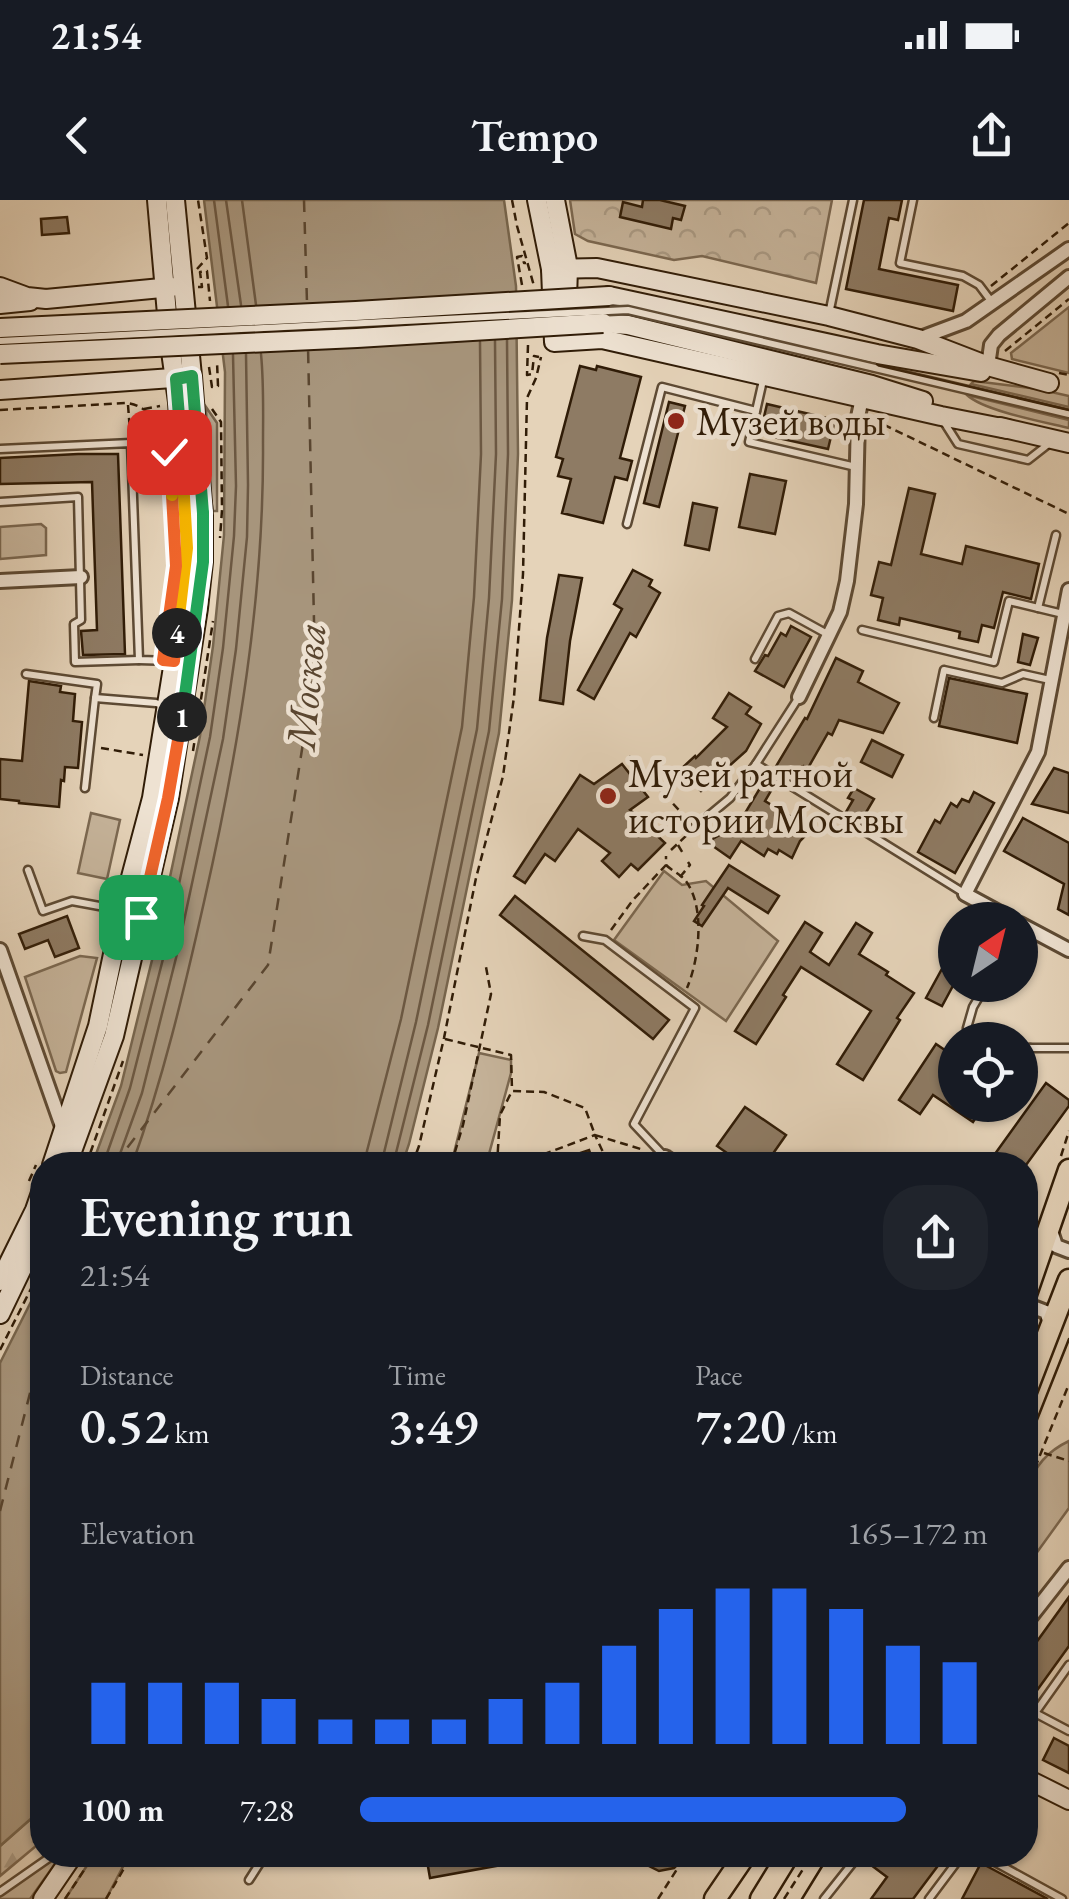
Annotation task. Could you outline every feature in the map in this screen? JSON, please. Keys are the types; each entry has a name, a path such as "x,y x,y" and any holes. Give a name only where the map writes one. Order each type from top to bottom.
{"main road":[{"path":"73,1152 114,1036 168,798 203,562 203,516 184,378 169,337 186,283 158,200"},
{"path":"51,1152 64,1130 98,1026 122,911 152,798 174,661 187,548 184,378 188,337 186,283 175,200"},
{"path":"538,200 560,268"},
{"path":"554,200 560,268 560,342 602,339 764,376 876,372 1049,383"},
{"path":"560,268 597,268 829,316 918,339 988,366 1069,388"},
{"path":"0,304 186,283"},
{"path":"0,286 27,297 46,299"},
{"path":"0,328 609,296 876,372 1008,429"},
{"path":"0,354 604,323 876,372 941,416 1062,441"},
{"path":"876,372 898,349 888,331"},
{"path":"0,390 184,378"},
{"path":"1038,1261 1069,1170"},
{"path":"0,1282 30,1220"},
{"path":"0,1314 30,1252"},
{"path":"1038,1360 1069,1280"},
{"path":"1038,1784 1069,1800"},
{"path":"44,1899 65,1867"},
{"path":"61,1899 82,1867"},
{"path":"715,1899 737,1867"},
{"path":"761,1899 781,1867"}],"street":[{"path":"918,339 958,325 988,296 1069,249"},
{"path":"988,366 992,345 999,335 1069,277"},
{"path":"798,697 840,612 856,504 858,417 876,372"},
{"path":"0,582 81,576"},
{"path":"980,902 965,894 1038,752 1069,590"},
{"path":"1038,933 1069,950"},
{"path":"0,950 69,1152"},
{"path":"36,1065 60,1084 73,1082 84,1068"},
{"path":"1052,1223 1056,1246 1069,1251"},
{"path":"1038,1309 1046,1312 1052,1324 1049,1332"},
{"path":"1038,1607 1069,1568"}],"lane":[{"path":"829,316 853,200"},
{"path":"913,200 900,263 963,276 988,296"},
{"path":"0,341 628,310 876,372 1069,414"},
{"path":"764,376 749,442 857,467"},
{"path":"628,524 662,387 756,411"},
{"path":"941,416 958,444 1028,460 1062,441"},
{"path":"0,450 131,443 140,660"},
{"path":"0,502 78,497 82,620 74,624 75,662 174,661"},
{"path":"1038,608 1056,535"},
{"path":"862,630 994,662 1009,601 1064,614"},
{"path":"755,659 778,616 789,613 830,636"},
{"path":"934,718 944,670 1002,683 1024,674 1052,680"},
{"path":"26,674 97,684 84,788"},
{"path":"694,828 730,798 798,697"},
{"path":"95,698 167,707"},
{"path":"756,764 965,894"},
{"path":"28,870 43,911 72,901 122,911"},
{"path":"583,936 604,940 695,1008 634,1124 659,1152"},
{"path":"1038,1047 1069,1048"},
{"path":"1038,1708 1069,1665"},
{"path":"1038,1714 1069,1731"},
{"path":"0,1892 36,1867"},
{"path":"249,1880 257,1867"},
{"path":"824,1899 849,1867"},
{"path":"929,1899 953,1867"},
{"path":"1004,1867 1062,1899"}],"path":[{"path":"186,283 207,258 198,200"},
{"path":"512,200 522,242"},
{"path":"988,296 1069,223"},
{"path":"519,289 523,288 518,257 528,262"},
{"path":"186,283 206,271 210,307"},
{"path":"1005,351 1069,298"},
{"path":"528,336 527,374 532,374 534,356"},
{"path":"210,367 212,387 218,386 216,356 221,356"},
{"path":"416,1152 476,878 503,776 514,697 522,574 527,398 541,357"},
{"path":"0,410 128,403 144,409 165,437"},
{"path":"128,403 131,443"},
{"path":"858,417 872,419 1069,514"},
{"path":"89,746 158,756"},
{"path":"630,756 694,828 671,850"},
{"path":"678,844 684,855"},
{"path":"604,940 628,906 666,865 666,856"},
{"path":"680,877 690,865 688,862"},
{"path":"666,865 685,880 696,906 699,936 692,978 682,999"},
{"path":"454,1152 491,994 486,967"},
{"path":"444,1038 511,1055 512,1091 500,1116 498,1152"},
{"path":"512,1091 544,1092 585,1108 602,1152"},
{"path":"550,1152 595,1135 648,1152"},
{"path":"0,1350 30,1291"},
{"path":"1038,1461 1069,1384"},
{"path":"1042,1452 1069,1461"},
{"path":"61,1899 82,1867"},
{"path":"106,1899 125,1867"},
{"path":"658,1899 678,1867"},
{"path":"784,1899 804,1867"}],"green space":[{"path":"570,200 832,200 816,283 702,256 674,260 588,241 575,234"},
{"path":"1069,307 1069,373 1012,359 1011,353"},
{"path":"974,381 1069,396 1069,407 971,384"},
{"path":"967,395 1069,420 1069,428 1000,411"},
{"path":"206,407 217,423 217,511 213,511 208,483"},
{"path":"41,524 46,528 46,555 0,559 0,527"},
{"path":"91,813 120,820 107,879 78,873"},
{"path":"664,871 682,885 706,881 778,941 726,1021 614,940"},
{"path":"80,956 97,958 66,1072 60,1073 56,1071 25,977"},
{"path":"479,1053 511,1060 490,1152 454,1152"},
{"path":"1069,1441 1069,1508 1038,1551 1038,1467 1051,1452"},
{"path":"30,1820 30,1851 0,1876 0,1846"},
{"path":"36,1867 53,1867 30,1899 0,1899 0,1892"},
{"path":"86,1867 123,1867 106,1899 65,1899"}],"water":[{"name":"Москва","path":"204,200 504,200 516,286 518,454 512,600 499,733 438,1028 406,1152 97,1152 121,1086 200,736 224,535 225,372"},
{"path":"30,1304 30,1820 0,1846 0,1363"}],"building":[{"path":"643,200 685,206 681,220 673,218 671,229 620,217 623,202 642,207"},
{"path":"864,200 902,200 898,220 889,218 879,269 958,285 953,311 846,289"},
{"path":"67,217 69,233 42,235 41,219"},
{"path":"580,366 596,370 597,366 641,377 620,458 632,461 627,480 615,477 603,523 562,513 571,479 558,476 563,459 556,457"},
{"path":"669,402 685,406 659,507 644,503"},
{"path":"767,404 835,420 828,449 760,434"},
{"path":"118,454 125,654 83,655 81,631 97,630 92,482 0,484 0,458"},
{"path":"750,474 786,481 775,534 739,527"},
{"path":"909,488 935,494 921,554 962,564 966,546 1039,564 1031,599 1003,592 994,628 982,625 978,642 959,638 960,632 900,618 899,625 878,620 883,598 871,595 879,562 891,565"},
{"path":"693,503 717,508 709,550 685,545"},
{"path":"633,570 652,580 649,586 660,593 636,637 630,633 594,699 578,690 622,609 614,604"},
{"path":"559,575 582,578 563,704 540,700"},
{"path":"791,626 811,637 784,687 755,671 781,633 786,636"},
{"path":"1023,634 1038,638 1030,665 1018,662"},
{"path":"836,658 863,671 858,682 899,703 883,733 839,720 808,768 804,766 795,780 775,768 807,719"},
{"path":"949,678 1027,694 1017,743 939,726"},
{"path":"29,681 61,686 60,692 75,694 73,721 82,722 78,768 65,767 59,807 0,799 0,759 22,761"},
{"path":"729,693 751,707 746,714 761,724 746,751 701,791 681,769 727,727 713,718"},
{"path":"872,740 903,755 892,777 861,762"},
{"path":"622,764 648,797 630,810 665,843 638,870 631,864 619,877 602,861 610,853 578,829 555,861 545,854 525,883 514,876 580,775 594,784"},
{"path":"1054,768 1069,773 1069,813 1032,804"},
{"path":"766,778 775,784 765,801 790,816 787,820 795,825 792,829 804,837 792,858 768,849 764,856 741,841 730,858 707,842 738,825"},
{"path":"854,788 874,799 861,821 846,812"},
{"path":"974,792 994,803 955,873 918,852 935,820 940,823 951,803 957,807 962,799 969,802"},
{"path":"1023,818 1069,843 1069,915 1058,909 1064,884 1004,851"},
{"path":"729,865 779,896 768,913 728,888 702,926 694,921"},
{"path":"515,896 669,1020 653,1039 500,915"},
{"path":"67,916 79,948 55,957 48,940 25,949 19,934"},
{"path":"805,922 822,933 810,952 829,965 856,923 872,933 859,954 914,993 863,1080 837,1064 871,1011 801,967 756,1044 735,1031"},
{"path":"938,976 938,1002 944,1002 942,1006 926,998"},
{"path":"938,1045 938,1098 933,1095 920,1114 899,1100"},
{"path":"1046,1083 1069,1100 1069,1106 1035,1152 996,1152 1018,1122 1038,1122 1038,1094"},
{"path":"745,1107 786,1135 774,1152 726,1152 717,1146"},
{"path":"1069,1597 1069,1646 1038,1689 1038,1640"},
{"path":"1054,1738 1069,1746 1069,1773 1043,1760"},
{"path":"428,1867 490,1867 430,1878"},
{"path":"874,1867 937,1867 913,1899 871,1899 887,1877"},
{"path":"979,1867 988,1867 1048,1899 962,1899"}],"ferry route":[{"path":"304,200 307,303"},
{"path":"124,1152 268,965 315,667 308,346"},
{"path":"0,1511 30,1393"}],"tram line":[{"path":"0,337 606,305 1069,410"},
{"path":"1038,1417 1069,1339"},
{"path":"802,1899 822,1867"}],"place":[{"name":"Музей воды","path":"676,421"},
{"name":"Музей ратной истории Москвы","path":"608,796"}],"route":[{"path":"141,917 168,798 203,562 192,376 176,379 187,548 174,661 163,660 176,566 169,452"}]}
